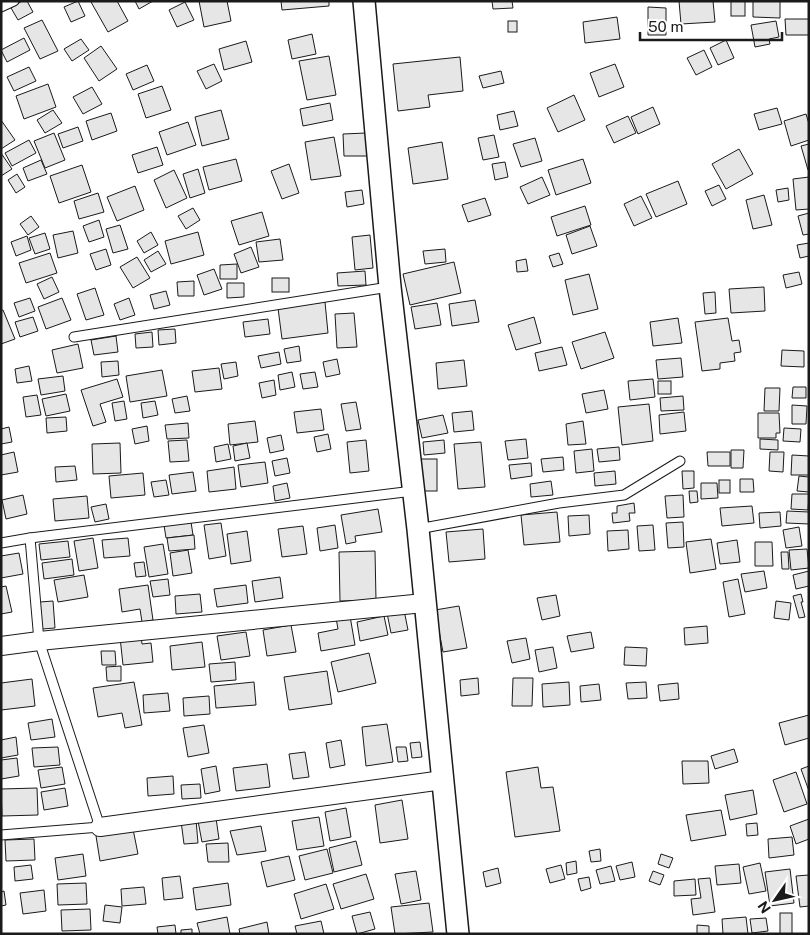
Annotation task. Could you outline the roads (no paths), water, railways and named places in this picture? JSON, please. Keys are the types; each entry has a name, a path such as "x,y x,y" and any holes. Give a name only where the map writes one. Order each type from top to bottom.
{"street":[{"path":"364,1 390,287 418,528 458,934"},
{"path":"1,646 424,603"},
{"path":"100,827 442,780"}],"lane":[{"path":"1,7 14,1"},
{"path":"74,337 390,287"},
{"path":"418,528 559,503 624,495 680,461"},
{"path":"1,543 414,491"},
{"path":"1,836 100,827 39,641 30,538"}]}
